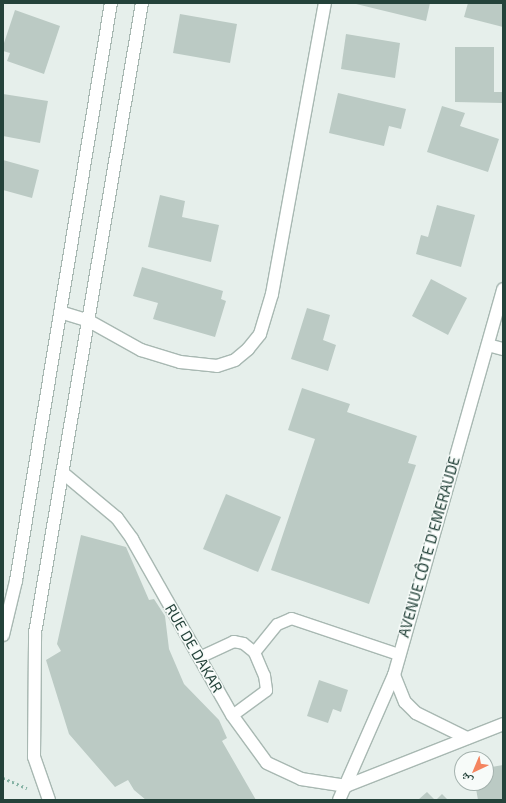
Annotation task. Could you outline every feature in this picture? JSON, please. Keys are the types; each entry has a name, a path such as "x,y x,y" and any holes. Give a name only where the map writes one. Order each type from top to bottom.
{"street":[{"path":"3,635 16,581 112,3"},
{"path":"50,800 34,757 32,690 35,633 142,3"},
{"path":"60,312 89,321 141,350 196,365 217,366 234,360 260,334 272,294 325,3"},
{"name":"AVENUE CÔTE D'EMERAUDE","path":"339,800 394,675 398,654 503,289"},
{"path":"488,344 503,349"},
{"name":"RUE DE DAKAR","path":"63,473 117,518 232,715 267,763 301,779 346,786"},
{"path":"394,675 405,702 416,713 467,738"},
{"path":"346,786 503,724"}],"lane":[{"path":"254,652 276,624 291,618 398,654"},
{"path":"199,657 233,641 243,643 254,652 264,675 266,690 232,715"}],"path":[{"path":"3,778 28,788"}],"building":[{"path":"352,3 430,3 426,21"},
{"path":"468,3 503,3 503,27 464,17"},
{"path":"15,10 60,26 44,74 7,61 10,53 3,51 3,46"},
{"path":"180,14 237,24 230,63 173,53"},
{"path":"346,34 400,43 395,78 341,69"},
{"path":"455,47 494,47 494,92 503,92 503,103 455,102"},
{"path":"338,93 406,109 401,129 389,126 384,146 329,133"},
{"path":"3,94 48,101 40,143 3,136"},
{"path":"442,106 465,113 460,126 499,139 488,172 427,152"},
{"path":"3,160 39,170 32,198 3,190"},
{"path":"160,195 185,201 182,217 219,225 211,262 148,247"},
{"path":"437,205 475,215 461,267 416,254 421,235 428,237"},
{"path":"142,267 223,291 221,299 226,301 215,337 153,319 158,303 133,296"},
{"path":"431,279 467,298 448,335 412,316"},
{"path":"307,308 330,315 323,340 336,345 328,371 291,359"},
{"path":"302,388 350,404 347,412 417,436 408,463 416,465 369,604 271,570 315,439 288,430"},
{"path":"226,494 281,517 258,572 203,549"},
{"path":"81,535 126,547 149,600 154,599 165,616 169,649 184,684 219,720 227,738 222,741 256,800 146,800 134,790 128,780 115,787 69,734 46,660 61,651 57,644"},
{"path":"319,680 348,690 341,712 333,709 328,723 307,716"},
{"path":"503,765 503,800 478,800 476,791 494,791 494,767"},
{"path":"427,792 435,800 418,800"},
{"path":"442,794 448,800 436,800"}]}
